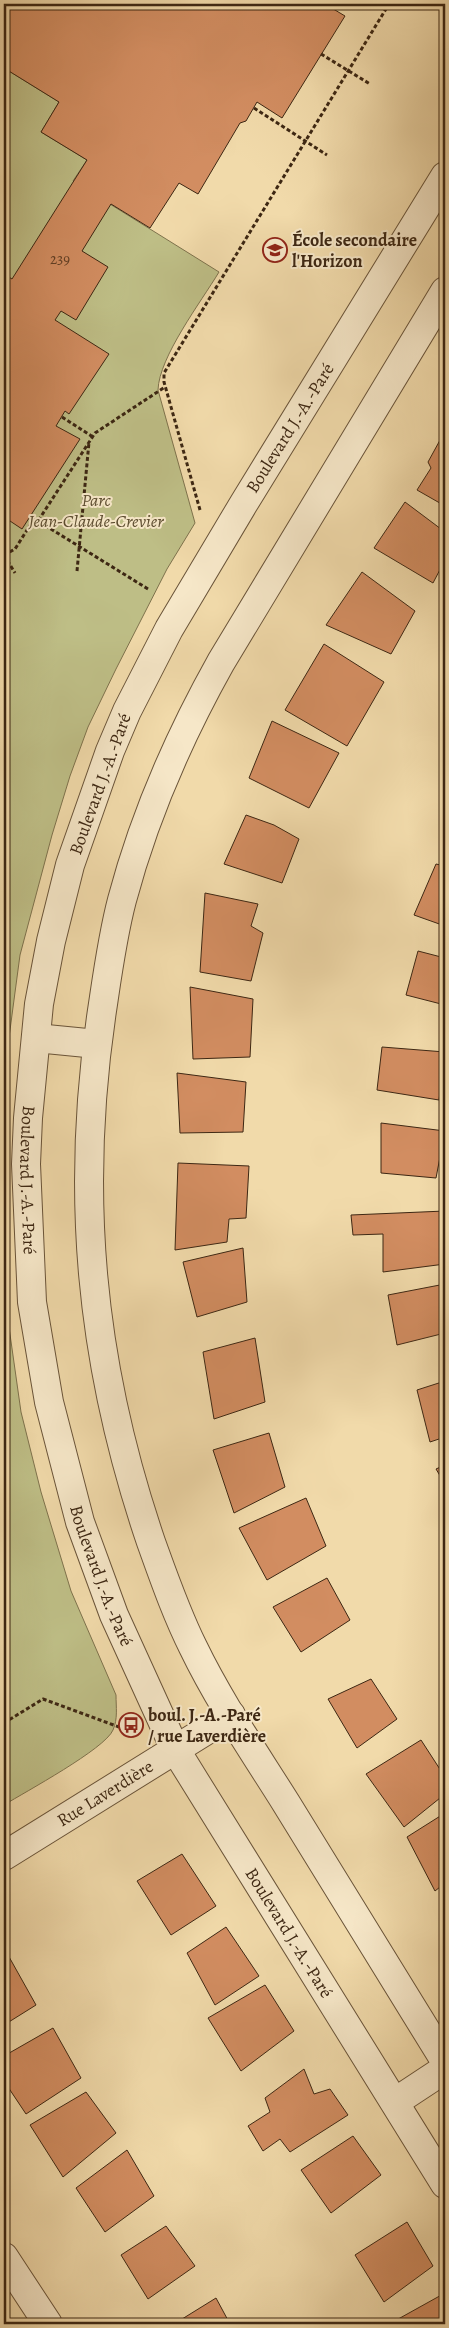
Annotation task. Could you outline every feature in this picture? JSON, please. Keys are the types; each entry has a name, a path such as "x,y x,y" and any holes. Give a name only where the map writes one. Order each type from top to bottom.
{"street":[{"name":"Boulevard J.-A.-Paré","path":"445,176 244,503 169,629 127,711 110,751 70,865 50,941 39,1004 28,1118 26,1164 32,1302 49,1402 80,1522 114,1615 176,1749 445,2184"},
{"path":"445,291 246,618 195,709 146,824 122,902 97,1044 89,1134 88,1217 96,1314 114,1416 130,1480 173,1605 194,1650 231,1714 445,2062"},
{"path":"36,1038 97,1044"},
{"name":"Rue Laverdière","path":"4,1856 231,1714"},
{"path":"395,2102 445,2069"},
{"path":"4,2258 48,2324"}],"path":[{"path":"202,520 165,387 164,373 389,4"},
{"path":"321,54 370,84"},
{"path":"254,108 327,155"},
{"path":"38,521 92,436 165,387"},
{"path":"62,417 92,436"},
{"path":"77,571 89,442"},
{"path":"15,573 4,555 15,549 34,519 148,589"},
{"path":"4,1723 43,1699 119,1727"}],"green space":[{"name":"Parc Jean-Claude-Crevier","path":"4,68 59,102 41,132 87,160 73,181 219,272 173,346 165,362 158,390 195,523 167,569 116,669 88,727 70,776 20,955 4,1075"},
{"path":"4,1292 21,1412 41,1492 71,1591 116,1695 116,1722 107,1738 96,1748 4,1805"}],"building":[{"path":"4,4 325,4 345,16 282,118 257,102 246,121 240,123 198,194 179,183 150,228 111,204 82,251 108,267 76,320 61,311 55,320 109,354 69,414 65,411 56,426 80,439 22,529 4,517 4,274 12,279 87,160 41,132 59,102 4,68"},
{"path":"445,431 445,506 417,490 431,468 428,462"},
{"path":"405,502 445,532 445,560 433,583 374,548"},
{"path":"362,572 415,611 391,654 326,625"},
{"path":"324,644 384,682 347,746 285,710"},
{"path":"272,721 339,753 309,808 249,778"},
{"path":"246,815 274,825 299,839 282,883 224,864"},
{"path":"436,864 445,866 445,926 414,915"},
{"path":"205,893 258,904 251,926 263,933 251,981 200,972"},
{"path":"418,951 445,958 445,1005 406,995"},
{"path":"190,987 253,999 250,1057 193,1059"},
{"path":"382,1047 445,1052 439,1100 377,1090"},
{"path":"177,1073 246,1082 243,1132 180,1133"},
{"path":"381,1123 445,1131 436,1178 381,1173"},
{"path":"178,1163 249,1166 246,1218 229,1219 227,1242 175,1250"},
{"path":"445,1211 445,1264 383,1272 383,1234 353,1235 351,1215"},
{"path":"243,1248 247,1302 197,1317 183,1262"},
{"path":"445,1284 445,1333 397,1345 388,1295"},
{"path":"255,1338 265,1402 214,1419 203,1352"},
{"path":"445,1381 445,1437 430,1442 417,1390"},
{"path":"269,1433 285,1487 234,1513 213,1450"},
{"path":"445,1465 445,1484 436,1469"},
{"path":"306,1498 326,1546 267,1580 239,1528"},
{"path":"327,1578 350,1620 301,1652 273,1607"},
{"path":"371,1679 397,1719 357,1748 328,1699"},
{"path":"421,1740 445,1777 445,1794 404,1827 366,1774"},
{"path":"445,1813 445,1883 435,1891 407,1837"},
{"path":"182,1854 216,1906 171,1935 137,1881"},
{"path":"226,1927 259,1976 215,2005 187,1953"},
{"path":"8,1955 36,2005 4,2025 4,1958"},
{"path":"265,1985 294,2031 241,2071 208,2018"},
{"path":"53,2028 81,2078 26,2114 4,2081 4,2056"},
{"path":"304,2069 314,2094 330,2089 348,2115 290,2152 280,2139 263,2151 248,2126 270,2112 265,2098"},
{"path":"86,2092 116,2133 63,2177 30,2125"},
{"path":"353,2136 381,2175 331,2213 301,2170"},
{"path":"127,2150 154,2196 105,2232 76,2188"},
{"path":"407,2222 433,2266 384,2302 355,2255"},
{"path":"166,2226 195,2266 148,2299 121,2255"},
{"path":"445,2293 445,2324 391,2323"},
{"path":"216,2298 230,2324 174,2324"}],"place":[{"name":"École secondaire l'Horizon","path":"275,250"},
{"name":"boul. J.-A.-Paré / rue Laverdière","path":"131,1725"}]}
